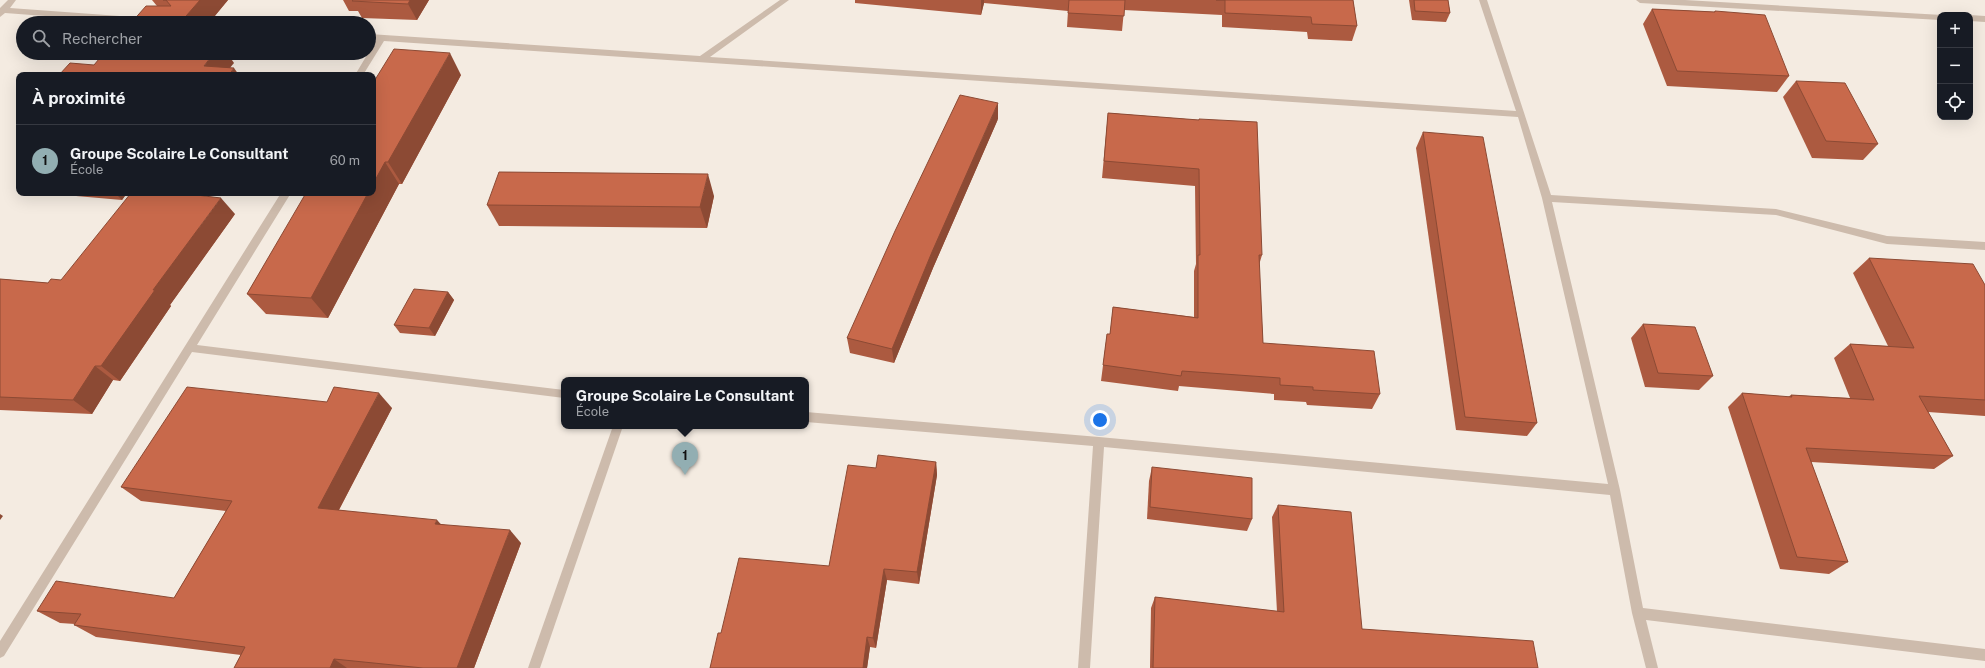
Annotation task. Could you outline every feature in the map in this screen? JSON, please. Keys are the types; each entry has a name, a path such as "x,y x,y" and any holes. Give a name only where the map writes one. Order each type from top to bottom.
{"street":[{"path":"1,12 12,0"},
{"path":"700,60 785,0"},
{"path":"1483,0 1522,114 1547,198 1615,490 1638,613 1652,668"},
{"path":"1640,0 1937,17"},
{"path":"1,12 70,16"},
{"path":"1973,18 1985,19"},
{"path":"376,38 1522,114"},
{"path":"376,47 382,38"},
{"path":"360,72 368,60"},
{"path":"0,652 191,348 284,196"},
{"path":"1547,198 1776,212 1887,240 1985,246"},
{"path":"191,348 561,394"},
{"path":"809,417 1099,442 1615,490"},
{"path":"534,668 617,429"},
{"path":"1084,668 1099,442"},
{"path":"1638,613 1985,655"}],"building":[{"path":"166,0 200,0 186,16 137,16 146,6 171,6"},
{"path":"410,0 408,4 352,1"},
{"path":"1069,0 1125,0 1124,16 1068,13"},
{"path":"1225,0 1353,0 1357,26 1312,24 1311,17 1225,13"},
{"path":"1414,0 1448,0 1450,13 1415,11"},
{"path":"1652,9 1715,11 1765,15 1789,76 1677,71"},
{"path":"394,49 450,53 388,162 385,162 376,178 376,78"},
{"path":"98,60 209,60 204,66 234,68 231,72 62,72 70,63 94,65"},
{"path":"1796,81 1845,83 1878,144 1826,141"},
{"path":"960,95 998,103 932,252 892,349 847,338 895,231"},
{"path":"1108,113 1199,120 1257,122 1262,255 1259,255 1263,343 1374,351 1380,394 1313,390 1313,387 1280,385 1280,378 1182,371 1181,376 1103,365 1107,334 1110,334 1113,307 1198,318 1198,255 1200,255 1199,169 1104,161"},
{"path":"1423,132 1483,137 1537,423 1465,417"},
{"path":"499,172 708,174 700,207 487,205"},
{"path":"129,196 205,196 221,198 153,290 155,290 101,366 95,366 73,400 0,397 0,279 48,283 51,279 61,280"},
{"path":"304,196 366,196 311,298 247,294"},
{"path":"1869,258 1973,264 1985,285 1985,400 1919,396 1953,456 1806,448 1848,562 1797,557 1742,393 1792,397 1791,395 1874,400 1850,344 1914,348"},
{"path":"414,289 448,292 429,328 394,325"},
{"path":"1643,324 1695,327 1713,376 1658,373"},
{"path":"187,387 327,402 334,387 379,393 318,508 437,520 435,524 510,530 457,668 423,668 334,659 330,668 234,668 245,647 74,625 81,614 37,611 56,581 174,598 232,501 121,487"},
{"path":"878,455 936,462 917,572 884,569 873,638 867,637 863,668 710,668 718,633 721,633 739,558 829,566 848,465 876,468"},
{"path":"1152,467 1252,478 1252,519 1150,507"},
{"path":"1278,505 1351,512 1362,629 1533,641 1538,668 1153,668 1155,597 1284,612"}],"place":[{"name":"Groupe Scolaire Le Consultant","path":"685,475"}]}
